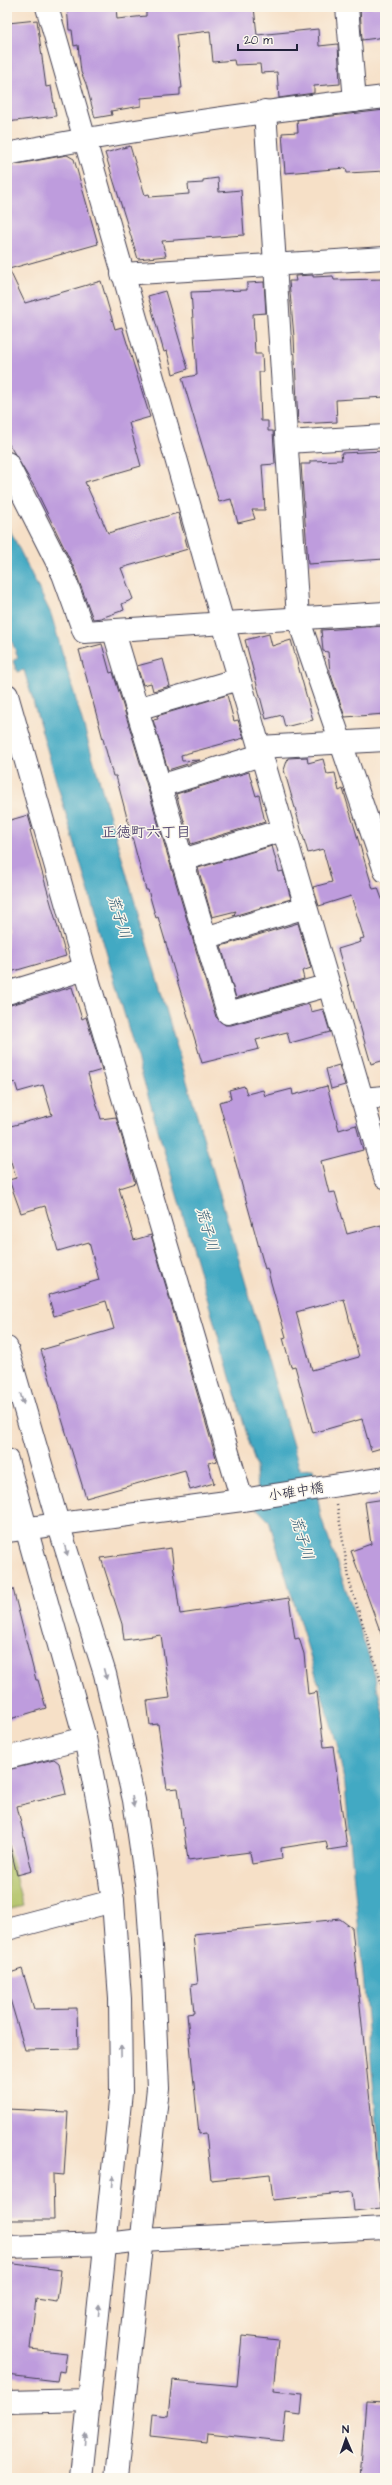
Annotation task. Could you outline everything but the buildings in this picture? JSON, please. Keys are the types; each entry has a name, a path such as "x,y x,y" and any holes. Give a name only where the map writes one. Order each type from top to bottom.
{"street":[{"path":"47,7 122,274 361,1099 385,1177"},
{"path":"347,7 355,101"},
{"path":"7,154 84,138 265,111 385,97"},
{"path":"265,111 298,618 383,859"},
{"path":"122,274 385,258"},
{"path":"287,442 385,436"},
{"path":"7,463 64,574 84,632 114,632 223,623 385,613"},
{"path":"114,632 228,1013 329,985"},
{"path":"137,709 239,679"},
{"path":"7,695 85,969 250,1498"},
{"path":"160,786 260,751 341,742 385,740"},
{"path":"182,860 283,830"},
{"path":"206,938 306,907"},
{"path":"7,993 85,969"},
{"path":"361,1099 385,1097"},
{"path":"7,1348 58,1523 105,1674 134,1800 147,1890 153,1976 158,2088 116,2478"},
{"path":"7,1460 17,1528 85,1738 102,1824 113,1901 120,1999 121,2092 107,2244 81,2478"},
{"name":"小碓中橋","path":"17,1528 250,1498 385,1478"},
{"path":"7,1758 85,1738"},
{"path":"7,1929 113,1901"},
{"path":"7,2246 107,2244 142,2240 384,2228"},
{"path":"7,2402 90,2400"}],"path":[{"path":"335,1486 337,1513 350,1584 380,1678 385,1702"}],"green space":[{"path":"7,1844 23,1906 7,1910"}],"water":[{"name":"荒子川","path":"7,524 51,614 300,1470 313,1469 321,1517 373,1668 385,1722 385,2208 345,1786 337,1744 269,1521 257,1509 256,1466 24,670 17,672 13,661 18,657 7,630"}],"district":[{"name":"正徳町六丁目","path":"146,832"}]}
